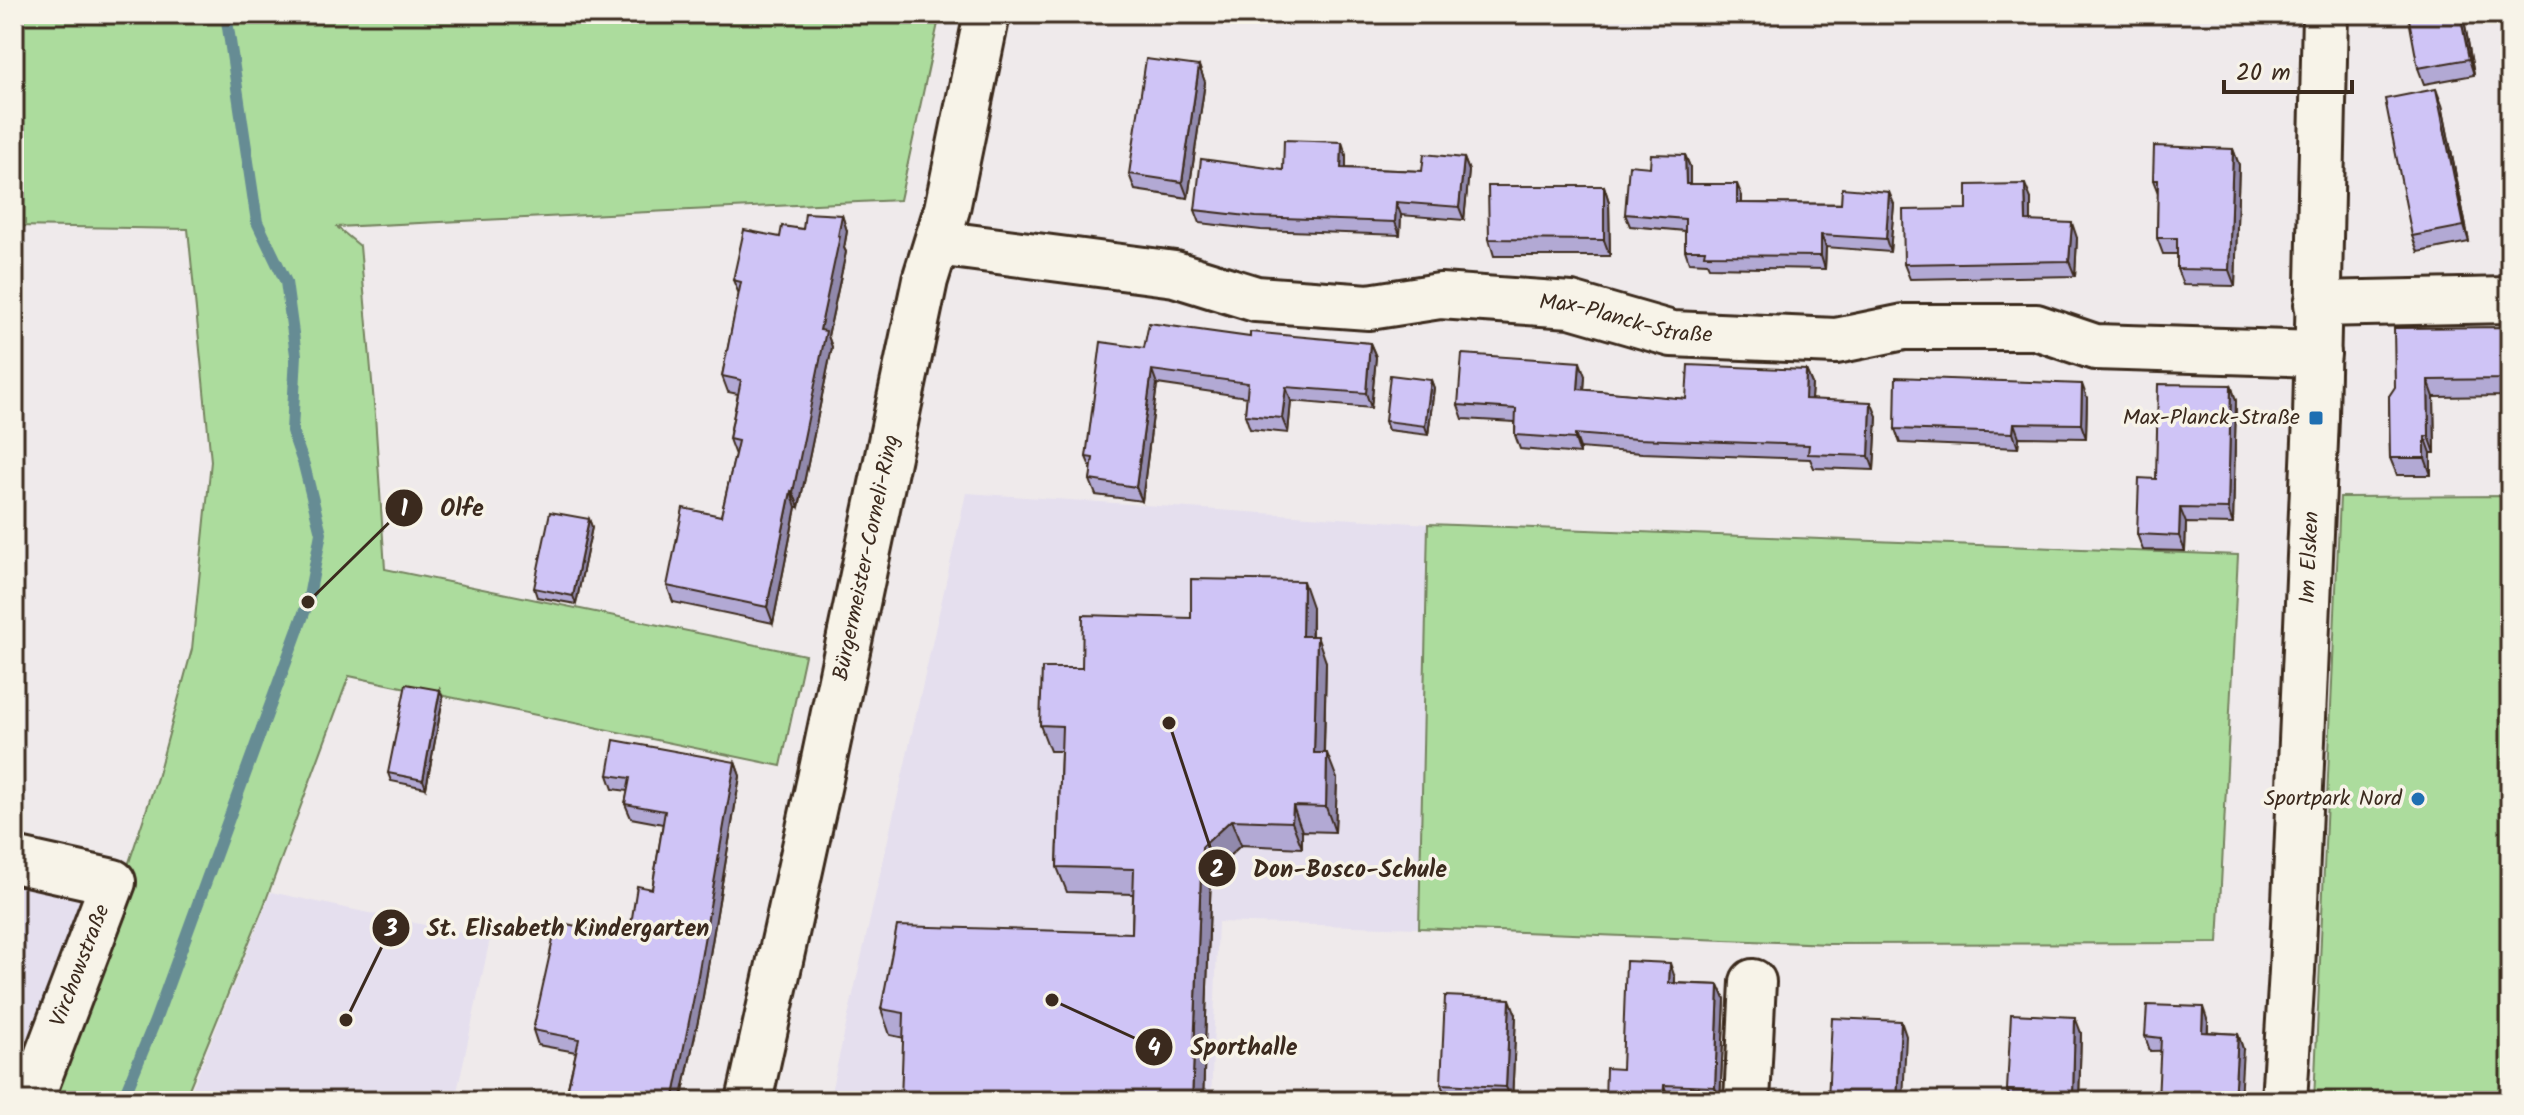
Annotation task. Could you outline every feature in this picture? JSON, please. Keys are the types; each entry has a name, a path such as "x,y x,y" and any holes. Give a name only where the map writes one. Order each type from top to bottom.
{"street":[{"name":"Bürgermeister-Corneli-Ring","path":"749,1101 925,280 947,209 987,14"},
{"name":"Im Elsken","path":"2284,1101 2318,354 2325,14"},
{"name":"Max-Planck-Straße","path":"937,243 1175,274 1256,299 1369,307 1440,296 1571,305 1672,334 1836,341 1904,327 2036,327 2095,347 2318,354"},
{"path":"2317,304 2510,300"},
{"name":"Virchowstraße","path":"14,860 113,882 30,1101"},
{"path":"1747,1101 1753,982"}],"shaded area":[{"path":"966,493 1428,524 1419,928 1218,922 1211,1101 829,1101"},
{"path":"14,871 126,897 14,1101"},
{"path":"271,892 490,939 455,1101 187,1101"}],"green space":[{"path":"14,14 940,14 900,200 337,227 360,246 385,569 805,655 781,766 349,676 263,908 184,1101 50,1101 157,778 192,649 211,461 188,229 14,226"},
{"name":"Sportpark Nord","path":"2510,496 2510,1101 2314,1101 2340,497"},
{"path":"1428,524 2238,555 2218,943 1830,944 1419,928"}],"building":[{"path":"2408,14 2460,14 2469,59 2418,68"},
{"path":"1146,59 1199,66 1182,182 1129,174"},
{"path":"2436,89 2464,226 2412,236 2385,99"},
{"path":"1284,140 1342,142 1341,168 1422,171 1424,154 1464,158 1459,207 1396,202 1395,222 1256,217 1195,210 1201,159 1283,170"},
{"path":"2154,146 2233,149 2229,270 2177,269 2177,238 2157,238 2158,180 2153,180"},
{"path":"1651,154 1685,155 1686,184 1737,184 1737,203 1841,204 1842,188 1889,192 1886,239 1821,235 1821,256 1704,255 1705,250 1685,250 1685,219 1625,214 1629,165 1650,167"},
{"path":"2025,184 2026,221 2072,223 2069,261 1904,264 1903,210 1967,209 1967,185"},
{"path":"1488,186 1604,186 1604,240 1489,239"},
{"path":"805,213 842,215 820,330 826,331 767,607 667,586 683,508 721,516 738,441 729,439 741,380 722,376 741,282 733,280 744,230 780,237 782,226 803,229"},
{"path":"1149,323 1250,337 1250,332 1370,343 1366,393 1286,387 1282,418 1245,415 1248,383 1152,370 1136,487 1090,480 1093,458 1086,457 1101,342 1144,348"},
{"path":"2510,327 2510,379 2428,380 2429,436 2425,436 2425,458 2390,458 2389,396 2395,387 2394,328"},
{"path":"1462,354 1580,362 1578,389 1686,399 1688,365 1806,370 1805,399 1871,402 1869,456 1808,454 1809,445 1575,434 1575,439 1515,435 1516,409 1458,405"},
{"path":"1390,375 1431,380 1425,426 1385,421"},
{"path":"1896,377 2082,384 2081,424 2014,423 2013,433 1895,429"},
{"path":"2158,384 2231,385 2228,509 2180,508 2179,536 2137,534 2139,478 2156,479"},
{"path":"550,512 589,519 573,596 534,588"},
{"path":"1191,579 1303,581 1302,636 1317,636 1314,753 1327,753 1326,807 1293,806 1292,822 1231,820 1202,847 1192,1101 901,1101 904,1013 881,1009 897,926 1132,933 1134,869 1057,867 1062,726 1040,725 1042,668 1082,668 1083,615 1191,618"},
{"path":"406,684 440,690 423,780 388,773"},
{"path":"614,740 735,762 673,1101 565,1101 579,1039 533,1030 557,922 629,937 637,886 652,889 665,811 625,804 630,778 608,775"},
{"path":"1626,961 1670,963 1669,983 1719,985 1715,1087 1664,1085 1663,1101 1605,1101 1606,1068 1622,1069"},
{"path":"1445,996 1510,999 1506,1087 1441,1084"},
{"path":"2147,1005 2203,1007 2202,1032 2238,1034 2234,1101 2158,1101 2161,1038 2145,1036"},
{"path":"2011,1014 2075,1017 2073,1094 2007,1090"},
{"path":"1832,1018 1901,1021 1897,1101 1828,1101"}],"waterway":[{"path":"122,1101 155,1021 308,602 321,533 292,431 296,355 286,282 257,222 226,14"}],"place":[{"name":"Max-Planck-Straße","path":"2316,418"},
{"name":"Olfe","path":"308,602"},
{"name":"Don-Bosco-Schule","path":"1169,723"},
{"name":"Sportpark Nord","path":"2418,799"},
{"name":"Sporthalle","path":"1052,1000"},
{"name":"St. Elisabeth Kindergarten","path":"346,1020"}]}
